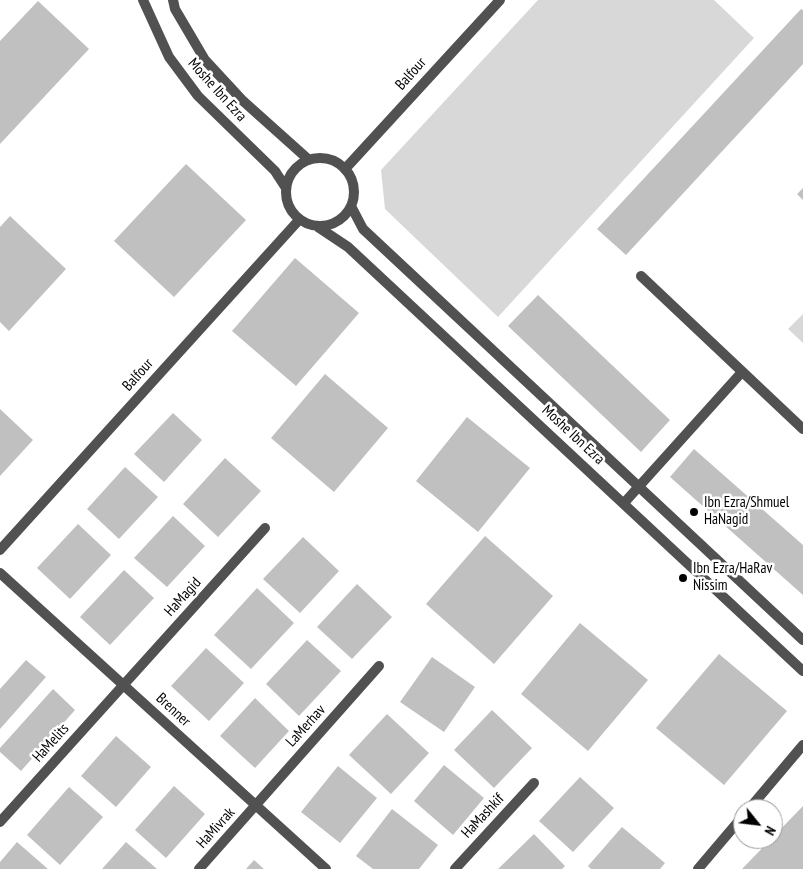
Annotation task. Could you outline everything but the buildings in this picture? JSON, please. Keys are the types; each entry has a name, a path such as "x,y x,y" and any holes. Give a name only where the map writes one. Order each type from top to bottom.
{"street":[{"name":"Moshe Ibn Ezra","path":"143,0 169,57 192,88 236,135 275,171 286,188 288,205 292,213 299,220 308,225 318,227 348,247 803,671"},
{"name":"Moshe Ibn Ezra","path":"173,0 175,9 205,60 242,100 309,160"},
{"name":"Balfour","path":"345,169 500,0"},
{"path":"286,188 288,179 293,171 309,160 328,159 345,169"},
{"name":"Moshe Ibn Ezra","path":"345,169 354,187 354,197 351,206 363,229 803,640"},
{"path":"318,227 338,222 346,215 351,206"},
{"name":"Balfour","path":"0,550 299,220"},
{"path":"641,276 803,429"},
{"path":"624,503 742,372"},
{"name":"HaMagid","path":"124,685 265,528"},
{"name":"Brenner","path":"0,573 326,869"},
{"name":"LaMerhav","path":"255,806 379,666"},
{"name":"HaMelits","path":"0,822 124,685"},
{"path":"757,799 803,745"},
{"name":"HaMashkif","path":"455,869 534,783"},
{"name":"HaMivrak","path":"199,869 255,806"},
{"path":"698,869 733,828"}],"shaded area":[{"path":"538,0 714,0 754,38 498,317 385,209 381,170"},
{"path":"803,314 803,343 788,329"}],"place":[{"name":"Ibn Ezra/Shmuel HaNagid","path":"694,512"},
{"name":"Ibn Ezra/HaRav Nissim","path":"683,578"}]}
